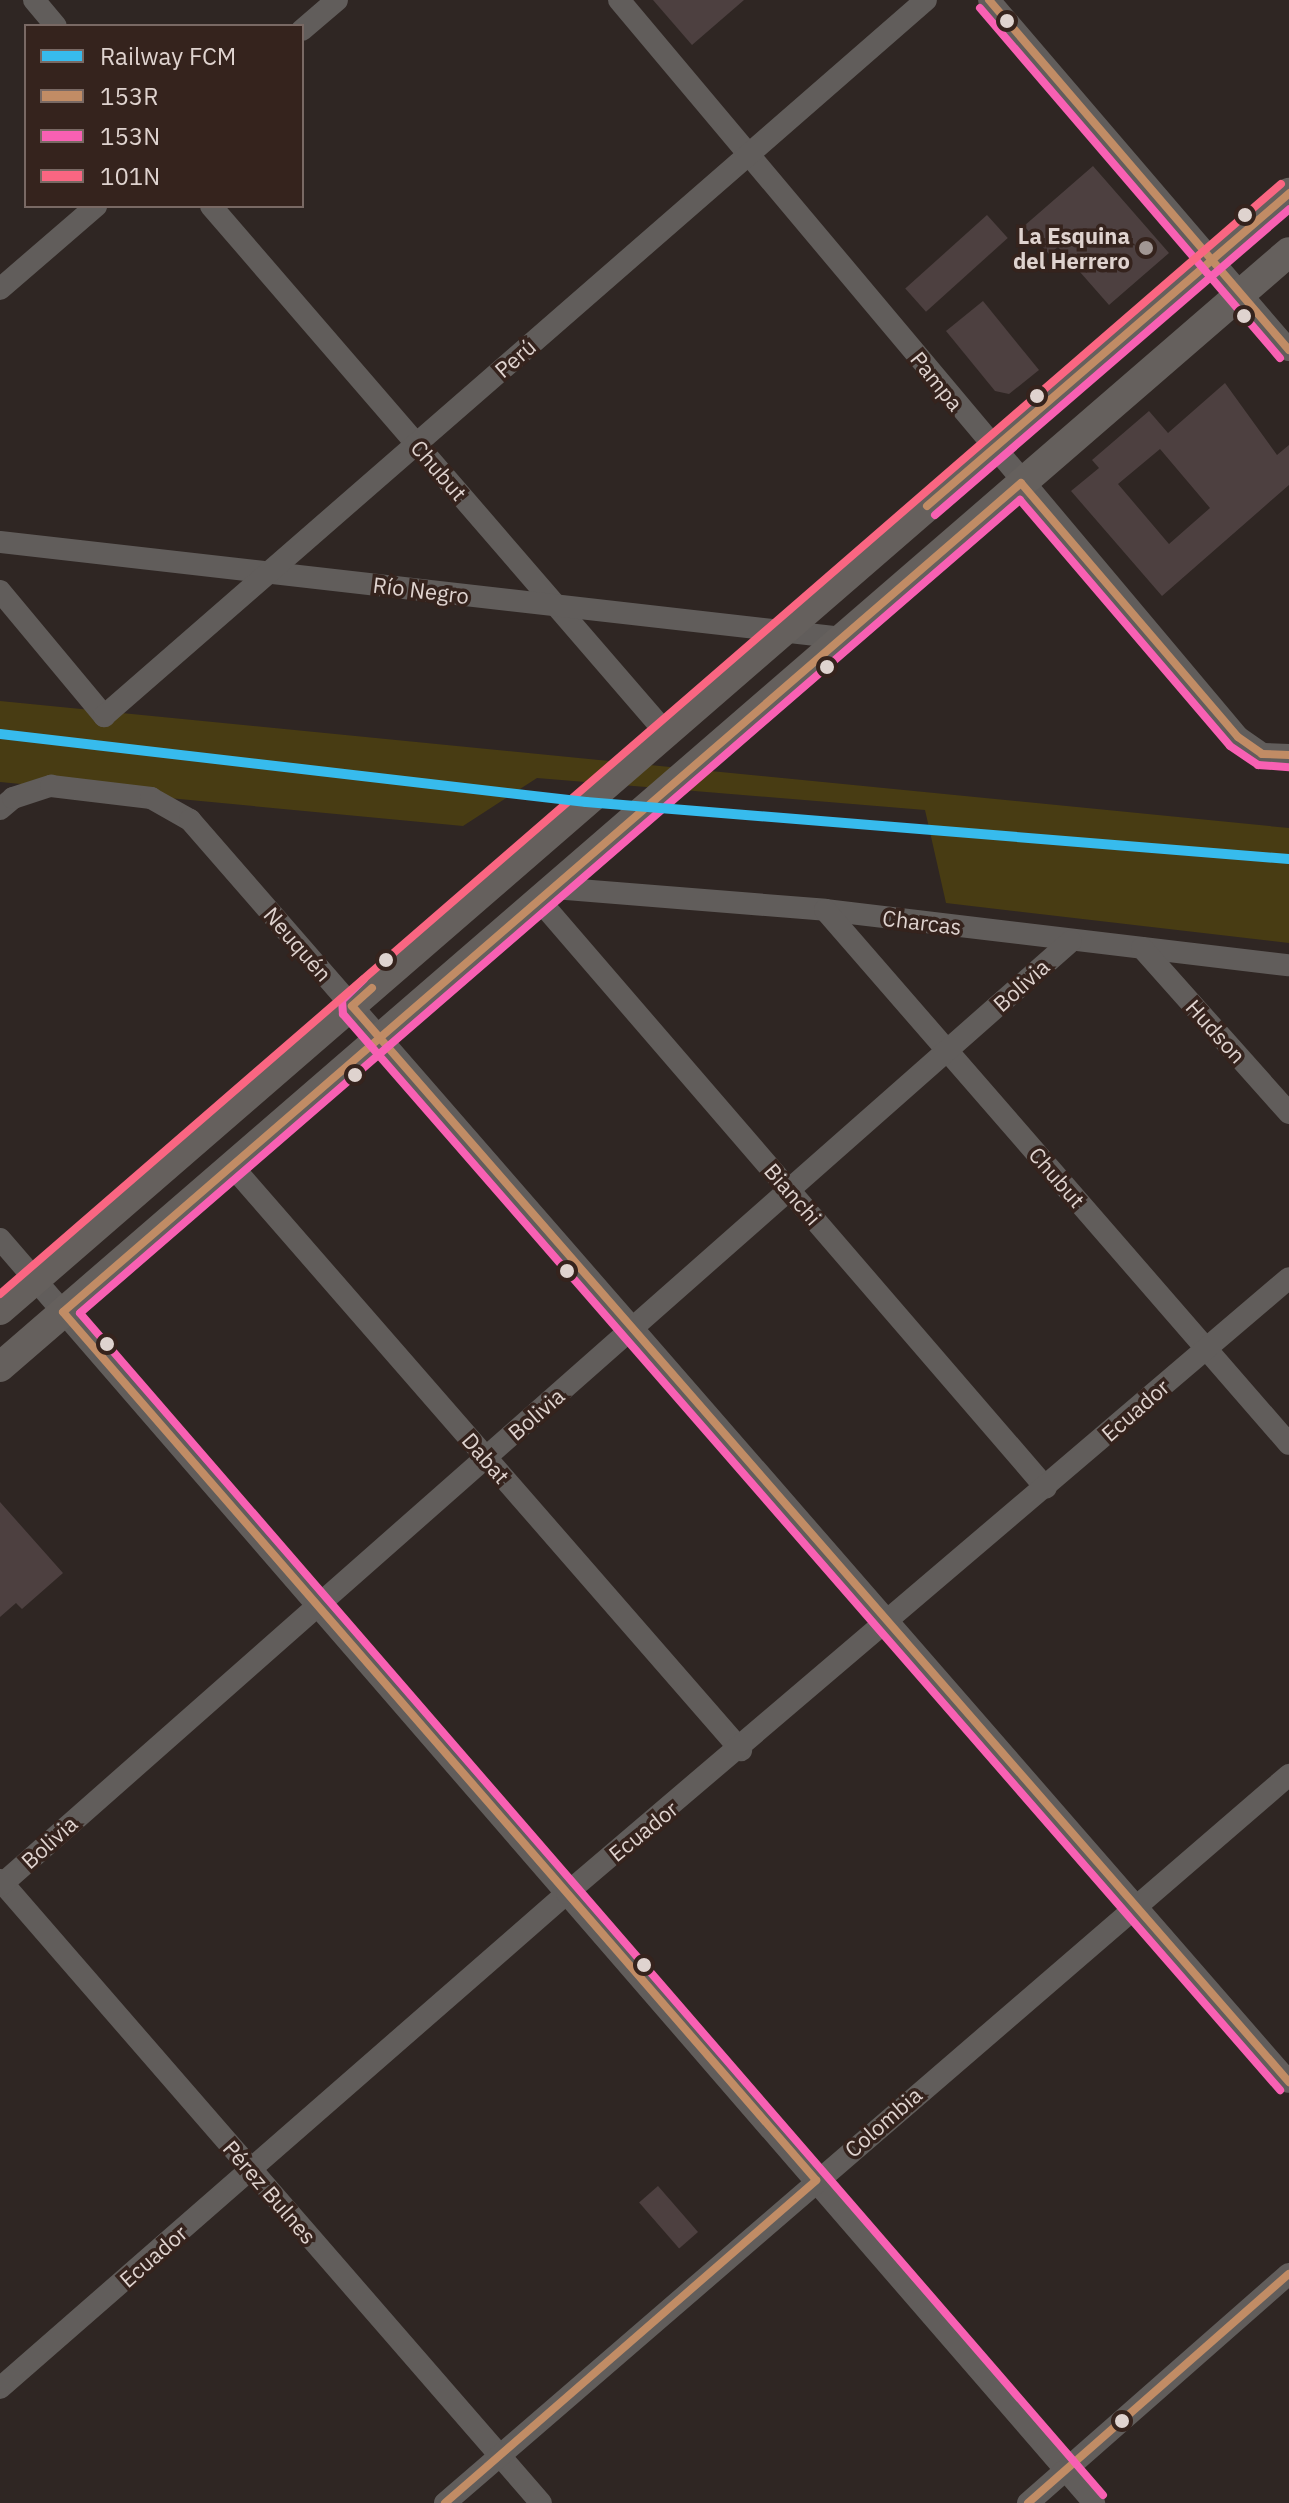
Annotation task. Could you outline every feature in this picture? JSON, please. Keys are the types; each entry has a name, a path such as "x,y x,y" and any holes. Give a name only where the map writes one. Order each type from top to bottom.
{"main road":[{"path":"0,1310 1289,193"},
{"path":"0,1367 1289,252"}],"street":[{"path":"34,0 54,24"},
{"path":"304,28 337,0"},
{"name":"Pampa","path":"619,0 752,152 992,450 1238,737 1262,754 1289,755"},
{"name":"Perú","path":"0,591 104,716 926,0"},
{"path":"989,0 1289,350"},
{"path":"0,289 94,208"},
{"name":"Chubut","path":"213,208 666,733"},
{"name":"Río Negro","path":"0,542 272,571 558,608 843,638"},
{"name":"Neuquén","path":"6,803 51,786 151,798 190,820 1289,2082"},
{"name":"Charcas","path":"546,894 825,910 1289,965"},
{"name":"Bianchi","path":"546,894 789,1190 1046,1488"},
{"name":"Chubut","path":"825,910 1289,1444"},
{"name":"Bolivia","path":"1,1883 315,1603 486,1458 1071,941"},
{"name":"Hudson","path":"1142,948 1289,1113"},
{"name":"Dabat","path":"232,1166 741,1750"},
{"path":"0,1239 1094,2503"},
{"name":"Ecuador","path":"0,2388 567,1893 741,1750 1289,1278"},
{"name":"Colombia","path":"445,2503 1289,1775"},
{"name":"Pérez Bulnes","path":"1,1883 541,2503"},
{"path":"1028,2503 1289,2274"}],"shaded area":[{"path":"0,701 1289,828 1289,943 946,903 925,810 537,778 463,826 0,782"}],"building":[{"path":"653,0 744,0 692,45"},
{"path":"1093,166 1169,253 1109,305 1058,247 1049,254 1024,226"},
{"path":"987,215 1008,238 926,312 905,289"},
{"path":"983,301 1039,370 1009,394 995,391 946,331"},
{"path":"1225,383 1277,455 1289,445 1289,485 1162,596 1071,491 1099,468 1092,460 1149,411 1168,433","holes":["1160,449 1210,508 1169,544 1118,484"]},
{"path":"0,1502 63,1573 22,1609 16,1603 0,1617"},
{"path":"658,2186 698,2232 679,2248 639,2202"}],"rail line":[{"name":"FCM","path":"0,734 586,802 1289,859"}],"transit line":[{"name":"153R","path":"989,0 1289,350"},
{"name":"153N","path":"980,8 1280,358"},
{"name":"101N","path":"0,1294 1281,184"},
{"name":"153R","path":"927,506 1289,193"},
{"name":"153N","path":"935,515 1289,209"},
{"name":"153R","path":"445,2503 816,2180 63,1312 1021,483 1238,737 1262,754 1289,755"},
{"name":"153N","path":"1103,2495 80,1313 1020,500 1230,746 1258,765 1289,767"},
{"name":"153N","path":"364,979 342,1000 343,1014 1280,2090"},
{"name":"153R","path":"372,988 352,1006 1289,2082"},
{"name":"153R","path":"1028,2503 1289,2274"}],"place":[{"name":"La Esquina del Herrero","path":"1146,248"}]}
